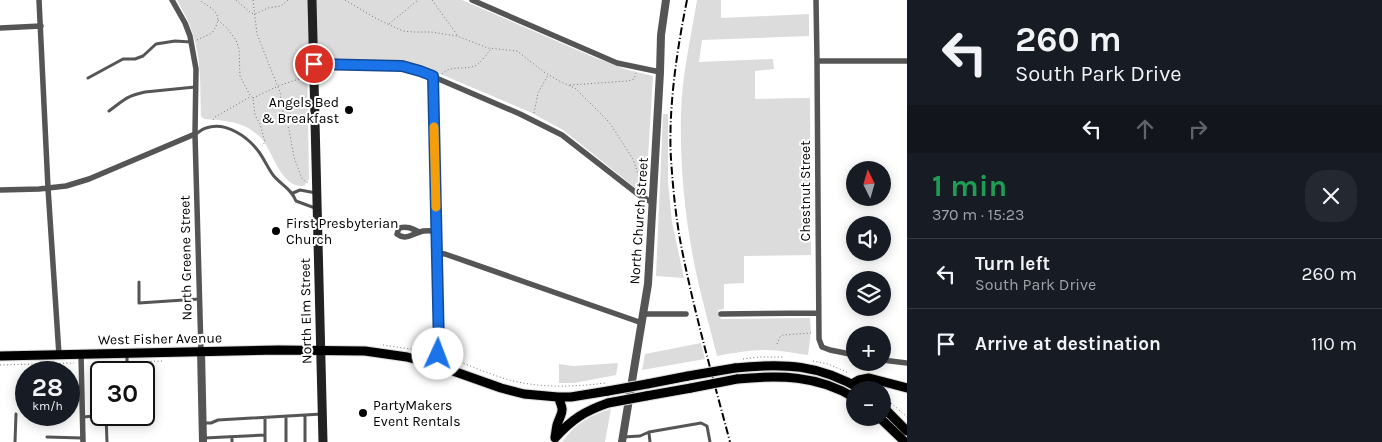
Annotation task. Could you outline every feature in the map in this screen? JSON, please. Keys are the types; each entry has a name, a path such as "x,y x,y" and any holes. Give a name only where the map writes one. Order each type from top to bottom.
{"main road":[{"name":"North Elm Street","path":"312,0 323,442"},
{"name":"West Fisher Avenue","path":"0,356 201,351 365,351 407,357 512,391 536,396 558,397 571,397 607,387 647,384 735,368 784,365 805,367 825,372 846,381"},
{"path":"554,440 574,418 608,403 737,378 785,376 805,379 837,388 846,393"},
{"path":"857,381 868,378 880,381"},
{"path":"891,384 907,388"},
{"path":"554,440 556,426 562,416 562,406 558,397"},
{"path":"891,411 907,431"},
{"path":"888,426 905,442"}],"street":[{"path":"39,0 48,188 59,354"},
{"name":"North Greene Street","path":"172,0 185,23 196,69 195,134 203,440"},
{"path":"472,0 617,63 660,72"},
{"name":"North Church Street","path":"623,440 648,284 660,72 660,35 666,0"},
{"name":"Chestnut Street","path":"816,0 819,340 822,347 846,353"},
{"path":"0,28 40,26"},
{"path":"818,61 907,61"},
{"path":"314,64 402,66 420,71 520,114 562,135 639,195 653,203"},
{"path":"436,78 436,231 439,348 436,365"},
{"path":"0,190 66,186 88,179 195,134"},
{"path":"419,232 436,231"},
{"path":"437,253 445,254 642,323"},
{"path":"721,314 818,313"},
{"path":"644,314 686,314"},
{"path":"81,354 83,440"},
{"path":"891,361 907,363"}],"lane":[{"path":"88,78 123,59 136,59 143,56 156,44 175,41 191,42"},
{"path":"109,111 123,100 137,94 196,87"},
{"path":"195,134 205,128 216,126 237,132 258,150 273,176 293,193 296,201 317,208"},
{"path":"293,193 300,190 317,193"},
{"path":"140,282 139,303 200,299"},
{"path":"127,353 127,361"},
{"path":"203,423 211,423 218,420 322,414"},
{"path":"305,415 305,442"},
{"path":"82,417 90,416"},
{"path":"286,416 286,442"},
{"path":"265,418 265,442"},
{"path":"623,440 648,432 701,423 707,426 710,442"},
{"path":"15,442 16,426"},
{"path":"106,426 107,442"},
{"path":"648,432 650,442"},
{"path":"203,440 214,437 265,435"},
{"path":"47,437 83,440"},
{"path":"214,437 214,442"},
{"path":"232,437 232,442"}],"path":[{"path":"199,0 213,8 218,20 236,40 239,49 240,76 250,96 253,98 256,115 265,142 258,150"},
{"path":"236,0 254,14"},
{"path":"253,0 258,38 282,97 284,118 289,129 294,157 302,179 308,183"},
{"path":"254,14 268,8 280,6 288,0"},
{"path":"345,0 403,30 458,36 492,49 517,52 548,75 575,88 609,122 616,132 633,160 640,183 645,192"},
{"path":"389,24 418,0"},
{"path":"432,0 458,36"},
{"path":"191,42 212,33 218,20"},
{"path":"436,78 451,68 478,64 492,49"},
{"path":"569,85 628,82 634,79 637,67"},
{"path":"253,98 278,86 314,74"},
{"path":"536,107 538,93 548,75"},
{"path":"215,117 250,96"},
{"path":"777,344 783,335 812,332"},
{"path":"443,356 526,383 607,387"},
{"path":"891,407 907,417"}],"shaded area":[{"path":"177,0 462,0 591,56 625,69 653,76 646,190 642,192 638,190 563,130 530,112 426,68 402,62 307,58 309,179 304,186 296,185 289,182 284,176 262,139 250,129 222,120 204,119 201,116 200,70 196,47 188,21"},
{"path":"697,0 721,0 721,18 809,14 809,36 702,40 699,62 773,59 774,69 755,71 755,99 810,98 811,255 744,256 744,283 724,284 724,309 718,310 721,319 810,318 811,331 808,355 765,350 717,356 693,257 682,167 682,99"},
{"path":"663,114 668,114 668,182 672,222 684,278 656,276"},
{"path":"701,343 705,359 642,370 645,354"},
{"path":"618,363 616,375 574,383 559,383 559,364 574,366"},
{"path":"611,409 605,442 562,442 572,430 584,421 596,414"}],"railway":[{"path":"687,0 672,100 670,140 676,216 704,346 730,442"}],"slow traffic":[{"path":"434,127 436,207"}],"place":[{"name":"Angels Bed & Breakfast","path":"349,110"},
{"name":"First Presbyterian Church","path":"276,231"},
{"name":"PartyMakers Event Rentals","path":"363,413"}],"route":[{"path":"314,64 402,66 433,76 438,354"}]}
